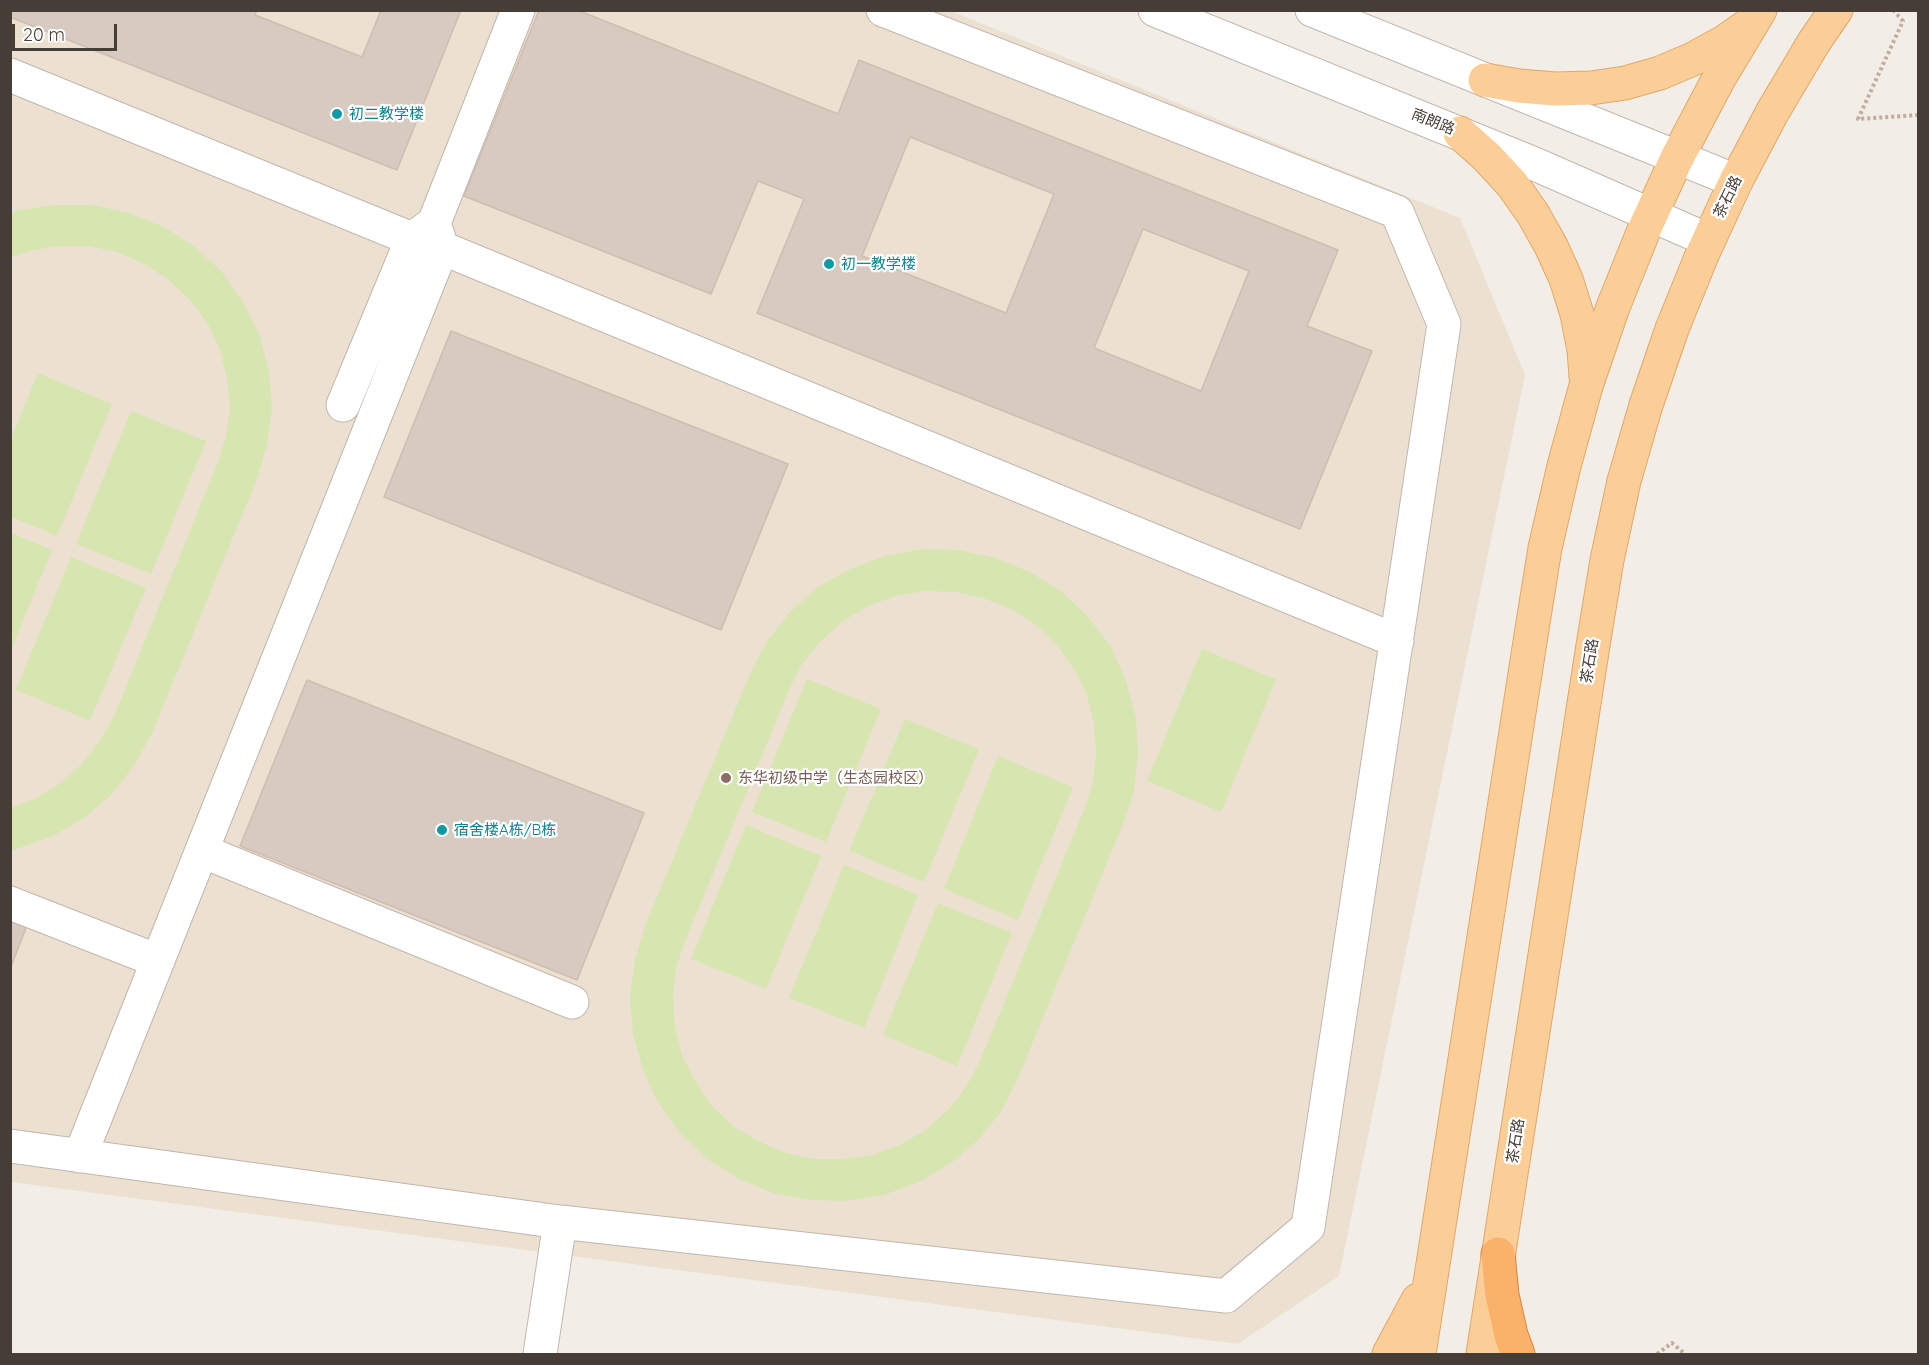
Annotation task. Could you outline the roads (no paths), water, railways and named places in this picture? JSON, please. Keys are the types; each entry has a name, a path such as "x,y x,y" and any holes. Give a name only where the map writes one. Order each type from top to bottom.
{"highway":[{"path":"1498,1254 1502,1295 1518,1354"}],"main road":[{"name":"茶石路","path":"1483,1354 1607,560 1624,481 1646,405 1672,329 1708,240 1773,111 1836,10"},
{"path":"1485,80 1555,90 1625,83 1660,73 1693,59 1724,42 1757,16"},
{"path":"1419,1354 1545,548 1564,466 1586,386 1613,307 1651,215 1677,158 1718,80 1757,16"},
{"path":"1460,133 1512,184 1533,214 1551,246 1566,279 1577,314 1584,350 1586,386"},
{"path":"1389,1354 1416,1307 1436,1250"}],"street":[{"path":"80,1156 202,850 429,237 518,10"},
{"path":"10,1146 560,1222 1226,1296 1308,1227 1444,324 1397,212 883,10"},
{"name":"南朗路","path":"1155,10 1537,165 1708,240"},
{"path":"1312,10 1736,181"},
{"path":"10,75 429,237 1397,641"},
{"path":"343,405 429,237"},
{"path":"202,850 572,1002"},
{"path":"10,903 158,961"},
{"path":"540,1354 560,1222"}],"place":[{"name":"初二教学楼","path":"337,114"},
{"name":"初一教学楼","path":"829,264"},
{"name":"东华初级中学（生态园校区）","path":"726,778"},
{"name":"宿舍楼A栋/B栋","path":"442,830"}]}
